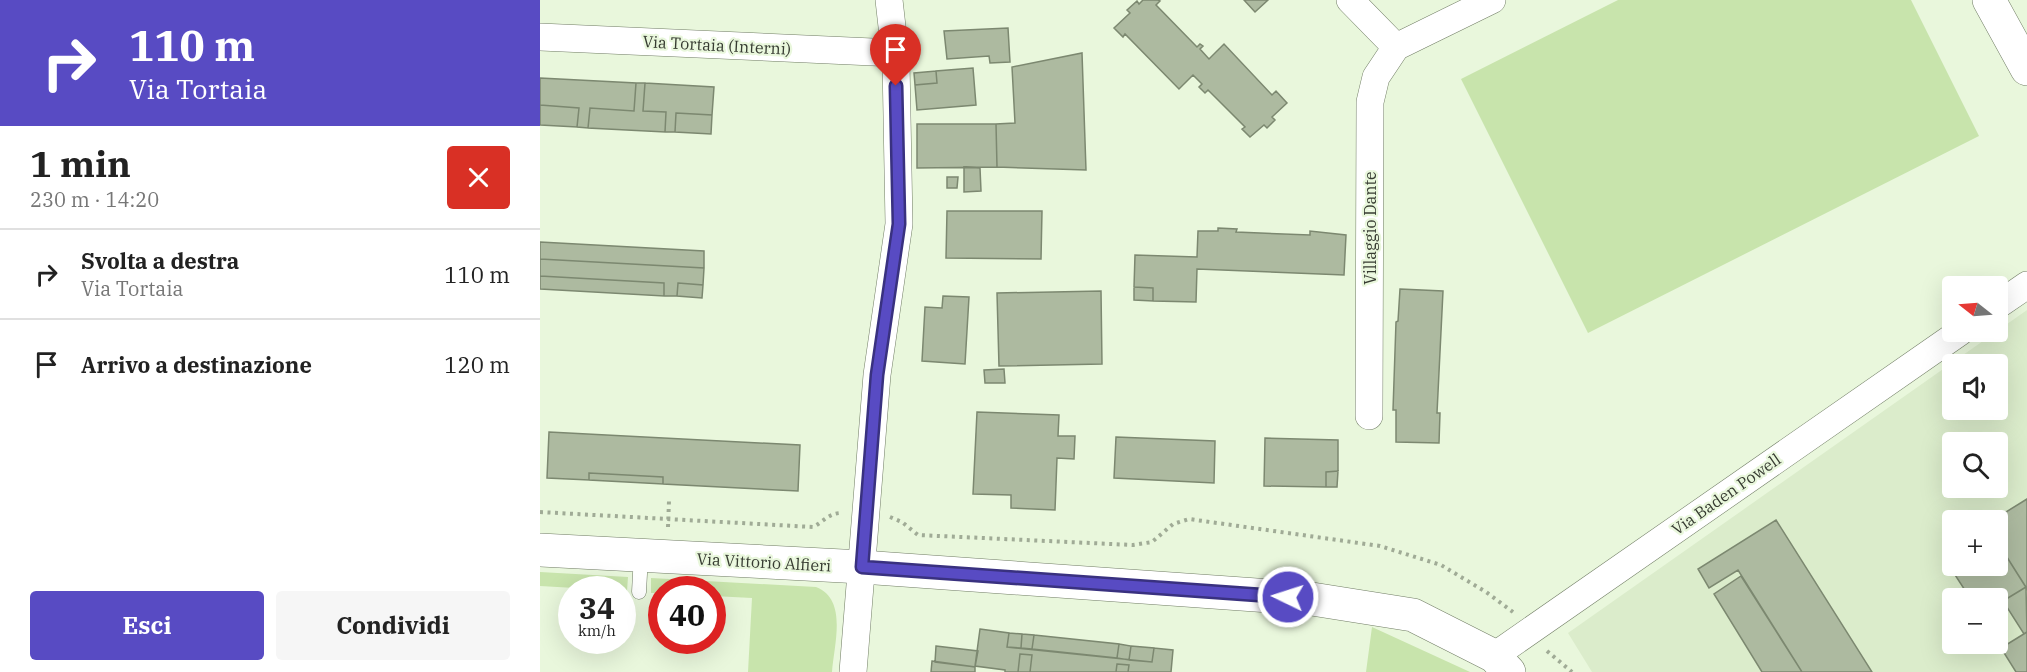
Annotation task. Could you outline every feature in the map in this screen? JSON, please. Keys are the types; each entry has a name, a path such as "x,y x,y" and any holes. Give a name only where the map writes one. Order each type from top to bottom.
{"street":[{"path":"853,672 877,375 899,224 895,53 889,0"},
{"path":"1350,0 1396,47 1492,0"},
{"path":"1989,0 2027,69"},
{"name":"Via Tortaia (Interni)","path":"540,37 895,53"},
{"name":"Villaggio Dante","path":"1369,416 1370,102 1376,77 1396,47"},
{"path":"2008,298 2027,285"},
{"name":"Via Baden Powell","path":"1501,664 1946,342"},
{"name":"Via Vittorio Alfieri","path":"540,550 862,567 1312,599 1413,615 1501,664"}],"lane":[{"path":"639,592 641,555"}],"path":[{"path":"669,501 669,519"},
{"path":"540,512 813,527 837,513 849,514"},
{"path":"884,517 895,518 918,535 1133,545 1152,542 1173,524 1189,519 1380,546 1441,566 1486,592 1514,612"},
{"path":"1550,654 1572,672"}],"shaded area":[{"path":"2027,310 2027,672 1592,672 1568,633 1942,370 1942,420 2008,420 2008,354 1964,354 1982,342 2008,342 2008,323"}],"green space":[{"path":"1618,0 1911,0 1979,136 1588,333 1461,79"},
{"path":"540,572 610,576 558,576 558,587 540,586"},
{"path":"726,582 816,587 826,593 836,612 837,624 832,672 748,672 752,598 726,597"},
{"path":"1372,627 1470,672 1366,672"}],"building":[{"path":"1143,0 1160,1 1156,5 1197,47 1200,44 1203,46 1200,49 1209,59 1224,44 1272,95 1276,91 1287,103 1272,117 1275,120 1267,128 1264,125 1250,137 1242,129 1245,127 1208,90 1205,93 1199,87 1202,84 1193,75 1179,89 1125,34 1123,37 1114,28 1130,13 1127,10 1137,1 1139,4"},
{"path":"1244,0 1268,0 1255,12"},
{"path":"1008,28 1010,62 990,63 989,56 947,59 944,31"},
{"path":"1082,53 1086,170 997,167 996,124 1015,123 1012,67"},
{"path":"973,68 976,105 917,110 915,85 937,83 936,71"},
{"path":"936,71 937,83 915,85 914,73"},
{"path":"540,78 636,83 634,111 590,108 588,128 577,127 579,108 540,105"},
{"path":"636,83 645,83 643,111 666,112 665,132 588,128 590,108 634,111"},
{"path":"645,83 714,87 712,115 676,113 675,132 665,132 666,112 643,111"},
{"path":"540,105 579,108 577,127 540,125"},
{"path":"676,113 712,115 711,134 675,132"},
{"path":"917,124 996,124 997,167 917,168"},
{"path":"964,167 980,168 981,191 964,192"},
{"path":"947,177 958,177 957,188 947,188"},
{"path":"947,211 1042,211 1041,259 946,258"},
{"path":"1218,228 1237,229 1236,232 1310,235 1310,231 1346,235 1344,275 1197,269 1196,302 1153,301 1153,288 1134,287 1135,255 1197,257 1198,231 1218,231"},
{"path":"540,242 704,251 704,268 540,259"},
{"path":"540,259 704,268 703,285 678,283 677,296 664,296 664,283 540,276"},
{"path":"540,276 664,283 664,296 540,289"},
{"path":"678,283 703,285 702,298 677,296"},
{"path":"1134,287 1153,288 1153,301 1134,300"},
{"path":"1400,289 1443,291 1437,413 1440,413 1439,443 1396,442 1396,410 1393,410 1396,322 1398,321"},
{"path":"1101,291 1102,364 999,366 997,293"},
{"path":"943,296 969,297 965,364 922,361 925,307 942,308"},
{"path":"1004,369 1005,383 985,383 984,370"},
{"path":"977,412 1059,415 1058,436 1075,436 1074,459 1057,458 1055,510 1011,508 1011,495 973,494"},
{"path":"549,432 800,445 798,491 663,484 663,477 589,473 589,480 547,478"},
{"path":"1116,437 1215,441 1214,483 1114,478"},
{"path":"1265,438 1338,440 1338,471 1326,472 1326,487 1264,486"},
{"path":"1338,471 1337,487 1326,487 1326,472"},
{"path":"589,473 663,477 663,484 589,480"},
{"path":"2027,499 2027,589 2008,559 2008,511"},
{"path":"1776,520 1872,672 1802,672 1738,570 1709,588 1698,569"},
{"path":"2008,559 2026,587 2008,598 2008,588 1964,588 1956,576 2008,576"},
{"path":"1741,576 1802,672 1762,672 1714,594"},
{"path":"2026,587 2027,632 2024,634 2008,609 2008,598"},
{"path":"980,629 1009,633 1007,647 1152,662 1154,648 1173,650 1171,672 1128,672 1129,665 1117,664 1116,672 1030,672 1032,655 1020,654 1018,672 975,666"},
{"path":"2027,632 2027,672 2016,672 2005,654 2008,654 2008,644"},
{"path":"1009,633 1022,634 1021,648 1007,647"},
{"path":"1022,634 1034,635 1032,649 1021,648"},
{"path":"1034,635 1119,644 1117,658 1032,649"},
{"path":"1119,644 1131,646 1129,660 1117,658"},
{"path":"936,646 978,651 975,667 935,662"},
{"path":"1131,646 1154,648 1152,662 1129,660"},
{"path":"1020,654 1032,655 1030,672 1018,672"},
{"path":"932,661 975,667 975,672 931,672"},
{"path":"1117,664 1129,665 1128,672 1116,672"}],"route":[{"path":"896,86 899,224 877,375 862,567 1288,597"}]}
